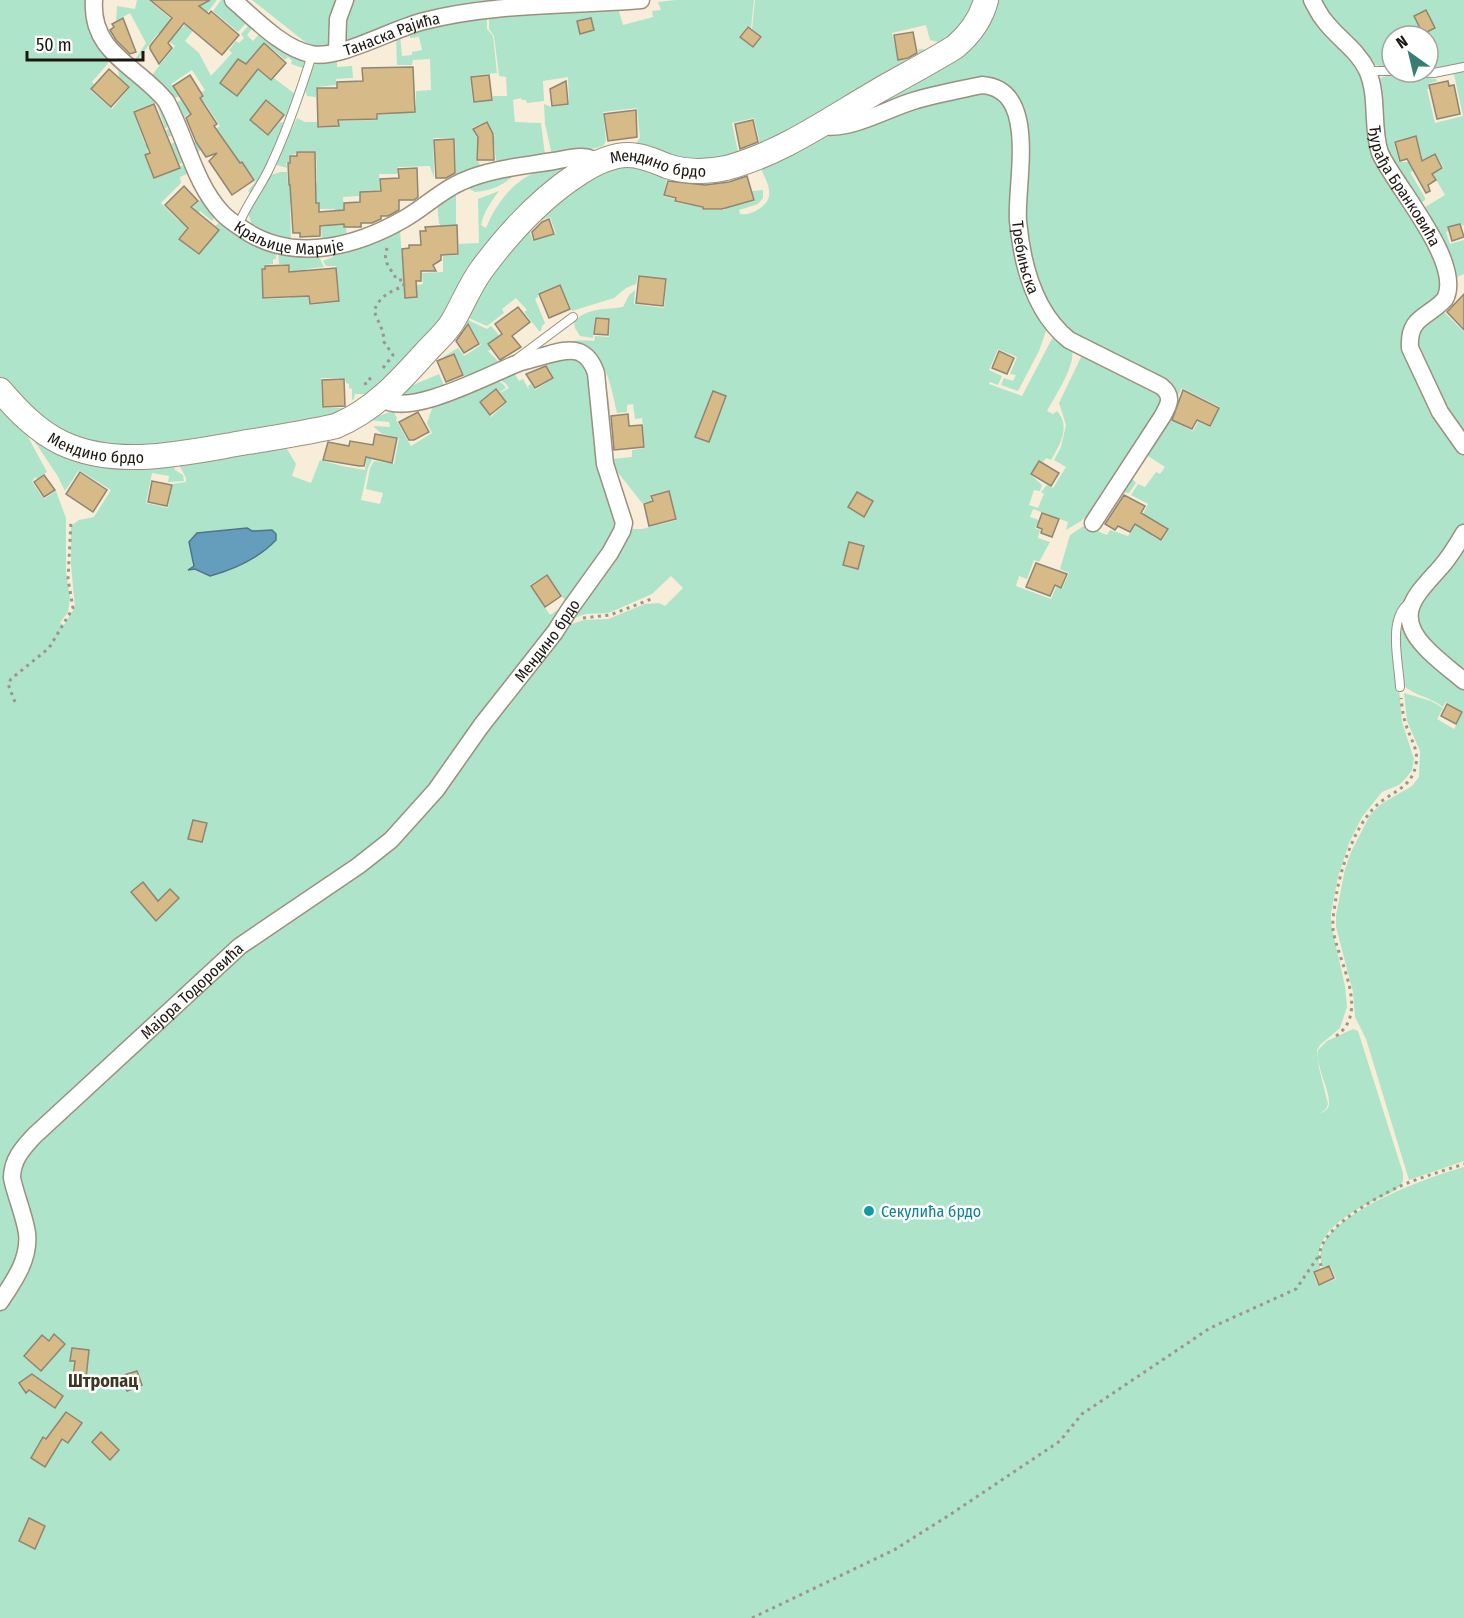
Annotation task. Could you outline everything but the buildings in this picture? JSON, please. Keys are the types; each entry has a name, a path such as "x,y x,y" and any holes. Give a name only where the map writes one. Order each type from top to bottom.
{"street":[{"name":"Краљице Марије","path":"94,0 96,23 100,36 117,58 166,101 201,180 222,213 257,237 282,247 322,249 365,237 406,218 451,186 488,172 566,159 590,158 597,163"},
{"path":"233,0 288,45 312,55"},
{"path":"336,51 338,20 345,0"},
{"name":"Танаска Рајића","path":"312,55 336,51 420,22 467,11 527,5 640,0"},
{"name":"Мендино брдо","path":"0,390 37,428 62,443 85,452 120,457 154,456 206,449 336,426 356,418 384,397 452,324 480,271 508,236 548,197 577,174 614,156 629,154 686,170 716,170 752,159 821,126 955,47 973,29 986,0"},
{"name":"Ђурађа Бранковића","path":"1312,0 1325,22 1358,55 1367,71 1375,97 1377,143 1380,153 1428,224 1451,266 1452,284 1447,297 1413,326 1410,348 1440,412 1464,446"},
{"name":"Требињска","path":"821,126 833,128 914,101 982,86 993,86 1011,100 1017,114 1021,138 1018,223 1029,278 1042,310 1056,329 1069,340 1161,386 1170,397 1168,407 1162,417 1093,523"},
{"name":"Мендино брдо","path":"384,397 387,402 398,404 421,400 467,386 509,367 551,354 576,351 588,358 596,373 605,464 624,523 610,553 562,621 481,726"},
{"path":"1464,533 1441,567 1422,587 1412,602 1410,620 1418,639 1464,681"},
{"name":"Мајора Тодоровића","path":"0,1302 15,1280 26,1254 27,1234 12,1178 17,1155 34,1136 219,964 263,929 358,866 391,840 436,790 481,726"}],"lane":[{"path":"238,226 245,207 269,169 284,137 312,55"},
{"path":"1440,72 1464,67"},
{"path":"1367,71 1380,71"},
{"name":"Мендино брдо","path":"509,367 513,361 573,317"},
{"path":"1400,687 1396,620 1404,607 1412,602"}],"path":[{"path":"384,397 364,384 382,369 393,355 384,342 383,332 374,311 379,300 387,293 404,286 403,280 397,280 384,259 391,237 390,226"},
{"path":"15,702 8,684 11,679 49,648 73,608 68,579 71,521"},
{"path":"562,621 570,623 582,618 610,615 654,598"},
{"path":"1336,1036 1346,1025 1352,1007 1334,930 1339,881 1352,844 1366,817 1379,803 1410,781 1416,766 1416,752 1403,715 1400,687"},
{"path":"753,1618 894,1550 951,1514 1060,1441 1082,1414 1210,1328 1296,1289 1320,1254 1327,1236 1342,1222 1370,1203 1408,1183 1464,1164"},
{"path":"1320,1254 1321,1266"}],"green space":[{"path":"0,0 86,0 88,16 94,32 110,61 92,82 94,84 90,90 112,109 130,87 119,77 118,70 135,83 138,82 150,90 171,126 165,128 156,102 133,111 145,144 168,136 166,130 172,128 186,162 179,164 171,144 176,141 173,135 162,139 163,142 147,149 148,153 144,155 154,179 181,168 180,166 186,165 189,173 180,177 181,183 161,203 179,221 201,199 217,214 212,221 200,211 178,239 199,255 219,229 215,226 219,223 276,250 276,259 273,259 273,264 264,265 264,268 261,268 263,299 291,298 290,264 279,264 278,251 315,254 319,257 324,267 306,269 309,305 340,302 336,266 326,266 323,261 333,257 332,250 386,237 400,231 405,298 417,298 417,285 423,284 422,273 443,272 443,256 459,255 459,244 479,243 478,199 499,191 482,220 481,225 486,228 500,202 518,183 541,170 570,165 446,319 376,394 355,394 352,400 352,389 349,388 345,378 321,378 322,408 346,408 333,420 124,451 55,435 0,381"},
{"path":"137,0 148,0 182,28 204,0 217,0 185,41 199,53 211,76 232,53 229,50 236,41 239,43 244,38 241,34 251,23 255,25 247,35 253,41 262,31 305,59 303,68 291,64 292,60 288,57 285,60 264,42 248,61 271,81 274,78 295,94 285,118 285,115 266,99 249,120 268,136 280,122 284,123 273,154 250,193 248,191 256,181 242,161 232,168 230,164 237,158 221,135 195,154 191,145 220,126 205,103 180,120 174,104 181,100 186,108 204,96 202,92 205,90 192,70 171,84 179,96 172,100 146,71 152,75 175,46 158,33 136,62 134,61 146,43 130,13 116,21 117,6 135,9"},
{"path":"221,0 249,20 238,32 213,11"},
{"path":"252,0 343,0 333,46 328,49 309,45"},
{"path":"348,0 565,0 344,42 340,36"},
{"path":"754,0 751,28 747,26 739,37 753,48 762,37 752,29 755,0 978,0 948,44 930,40 926,25 892,33 898,61 919,57 918,49 935,50 845,104 760,144 754,118 732,123 738,152 706,164 647,150 636,143 640,138 637,108 603,112 606,141 603,146 580,152 552,155 545,124 544,104 551,107 569,105 568,77 543,81 544,101 527,103 521,98 513,100 515,122 541,123 545,155 498,162 494,142 484,143 495,136 487,121 472,128 479,142 477,143 476,161 479,162 480,167 456,178 455,138 433,138 434,178 430,166 398,167 397,174 379,174 380,190 359,191 359,196 343,197 344,228 346,228 347,235 322,240 321,227 336,225 335,209 320,209 319,202 290,204 291,242 253,228 248,213 271,175 287,172 288,186 317,183 316,151 296,151 296,154 289,155 287,168 277,165 276,162 297,118 305,122 317,122 318,128 339,127 339,121 377,120 378,115 396,114 396,107 416,106 416,91 431,90 430,59 413,60 412,65 397,65 396,36 400,35 402,56 412,55 412,52 422,50 419,37 410,38 408,30 487,12 487,29 493,36 497,73 470,76 473,102 493,100 493,96 507,96 506,77 499,76 494,36 489,29 489,12 618,8 623,25 653,17 652,11 661,10 658,2"},
{"path":"993,0 1309,0 1320,19 1361,65 1371,97 1375,151 1437,243 1443,259 1448,286 1437,301 1412,321 1406,336 1406,344 1415,372 1430,400 1447,428 1464,449 1464,526 1438,566 1407,598 1393,620 1402,722 1414,759 1412,770 1406,778 1399,785 1382,792 1362,817 1349,843 1338,877 1331,913 1331,924 1345,986 1347,1007 1340,1028 1317,1050 1319,1068 1328,1104 1326,1109 1319,1114 1327,1109 1329,1106 1329,1098 1319,1064 1318,1050 1327,1041 1353,1029 1358,1031 1403,1173 1403,1181 1395,1190 1355,1210 1335,1225 1321,1244 1320,1268 1313,1272 1318,1286 1336,1279 1330,1265 1322,1267 1321,1250 1332,1232 1347,1219 1386,1196 1429,1178 1464,1167 1464,1618 0,1618 0,401 22,426 47,472 37,479 35,477 32,482 44,499 56,491 66,518 66,572 70,598 68,612 60,623 64,625 75,607 71,565 71,526 79,520 94,517 111,490 79,470 65,491 29,433 30,431 45,444 48,443 77,456 93,460 125,465 173,462 175,470 183,475 184,481 168,482 169,476 152,473 146,503 168,508 173,484 186,482 186,478 177,461 284,444 296,464 292,476 311,483 320,460 365,470 369,444 372,445 369,458 372,460 361,500 380,504 383,493 366,489 370,468 374,461 394,464 399,438 382,434 373,426 390,427 389,422 367,420 393,411 411,446 432,433 427,423 432,409 428,404 398,415 493,378 506,388 500,392 496,389 479,402 491,417 507,402 500,393 509,388 495,377 512,369 519,381 523,379 529,390 528,386 531,384 535,390 554,378 543,359 560,354 571,354 586,361 594,379 600,455 620,517 617,534 606,555 592,577 570,602 566,602 547,574 530,585 550,615 559,609 560,615 555,628 484,717 427,797 386,841 357,864 241,942 213,965 121,1053 71,1096 14,1155 8,1167 8,1175 24,1234 29,1236 15,1178 16,1168 29,1144 226,963 393,842 444,783 550,643 569,625 584,620 608,619 645,604 659,603 665,606 683,588 671,576 652,594 620,608 608,613 586,614 568,620 572,611 596,581 622,542 626,531 625,511 613,477 625,507 629,529 642,529 677,520 669,490 650,495 651,501 642,503 609,461 599,371 608,397 610,413 607,413 612,459 632,457 632,450 645,448 642,418 635,419 633,404 627,405 627,412 617,413 605,370 591,353 580,349 565,348 547,351 563,343 594,341 595,336 609,337 610,318 595,317 593,338 580,336 574,322 591,311 623,307 629,295 635,290 634,304 664,308 667,278 638,275 636,284 626,288 614,298 572,311 560,284 538,293 535,299 545,323 541,331 524,312 527,310 516,298 502,309 504,313 487,326 464,316 492,269 528,226 533,241 556,234 550,217 538,221 537,218 584,177 611,164 626,162 645,164 668,173 663,196 674,199 674,202 689,205 694,180 685,177 701,178 702,210 725,210 724,180 713,180 713,177 725,175 734,206 755,201 752,191 763,190 763,198 758,204 739,210 740,214 748,214 759,209 768,199 769,188 759,165 761,162 825,131 845,129 908,107 970,91 994,92 1008,105 1016,129 1014,219 1022,260 1035,303 1047,328 1039,351 1018,391 1001,385 1004,378 1013,381 1016,375 1010,374 1017,357 998,349 989,370 1002,376 998,385 990,382 989,384 1022,396 1055,333 1067,341 1072,349 1068,372 1047,411 1053,414 1057,411 1061,417 1063,436 1051,460 1046,458 1043,462 1039,460 1030,474 1042,485 1040,491 1034,490 1029,505 1038,508 1044,494 1041,492 1047,485 1053,488 1066,467 1054,460 1061,447 1066,425 1059,403 1083,353 1163,391 1167,401 1103,502 1081,521 1066,530 1068,522 1033,509 1030,517 1039,520 1035,528 1040,530 1038,538 1050,542 1039,562 1034,560 1027,579 1019,576 1016,586 1051,599 1056,587 1062,589 1069,573 1060,569 1070,535 1084,526 1107,535 1110,530 1128,536 1138,522 1154,530 1152,536 1162,541 1169,529 1159,523 1156,528 1140,520 1148,504 1131,495 1138,484 1145,487 1156,472 1160,474 1165,467 1148,456 1142,458 1130,476 1136,483 1129,493 1120,492 1105,517 1103,516 1166,418 1193,431 1198,422 1210,427 1220,407 1182,388 1179,394 1164,383 1087,346 1078,336 1053,320 1046,310 1034,281 1022,230 1025,135 1022,113 1014,95 1000,84 978,82 945,89 850,117 959,53 981,30","holes":["247,528 252,531 272,530 276,534 276,540 254,558 228,570 210,576 195,569 191,570 194,564 189,542 197,533"]},
{"path":"1316,0 1464,0 1464,63 1440,67 1440,24 1380,24 1380,66 1371,63"},
{"path":"337,61 337,67 352,66 353,78 336,79 336,85 316,87 316,97 307,96 305,89 313,65"},
{"path":"1464,70 1464,225 1462,226 1461,223 1448,227 1446,232 1450,244 1464,240 1464,274 1457,277 1451,257 1422,209 1445,195 1433,174 1444,168 1435,153 1415,164 1414,158 1422,156 1416,135 1394,141 1399,162 1411,162 1413,171 1410,172 1425,198 1419,204 1385,157 1379,79 1380,84 1428,84 1429,89 1427,89 1435,123 1463,116 1454,74"},
{"path":"513,176 500,185 486,190 475,192 465,186 456,190 456,230 441,230 437,201 461,185"},
{"path":"1447,304 1449,307 1444,312 1464,332 1464,440 1415,355 1419,324"},
{"path":"466,319 487,329 491,326 499,335 494,340 497,344 488,351 500,363 505,362 457,386 405,399 401,394 404,389 439,374 445,387 465,377 454,353 441,358 458,348 464,356 481,345 468,323 464,323"},
{"path":"1464,539 1464,677 1419,633 1416,601"},
{"path":"1407,617 1464,685 1464,1161 1409,1180 1366,1039 1355,1017 1353,992 1336,927 1336,915 1345,869 1370,815 1381,804 1412,786 1419,777 1420,751 1407,721 1404,693 1431,701 1443,708 1437,719 1454,729 1463,712 1446,702 1443,707 1404,686 1399,637 1401,618"}],"water":[{"path":"247,528 252,531 272,530 276,534 276,540 254,558 237,567 210,576 195,569 188,570 194,566 189,542 197,533"}],"place":[{"name":"Секулића брдо","path":"869,1211"}],"district":[{"name":"Штропац","path":"103,1381"}]}
